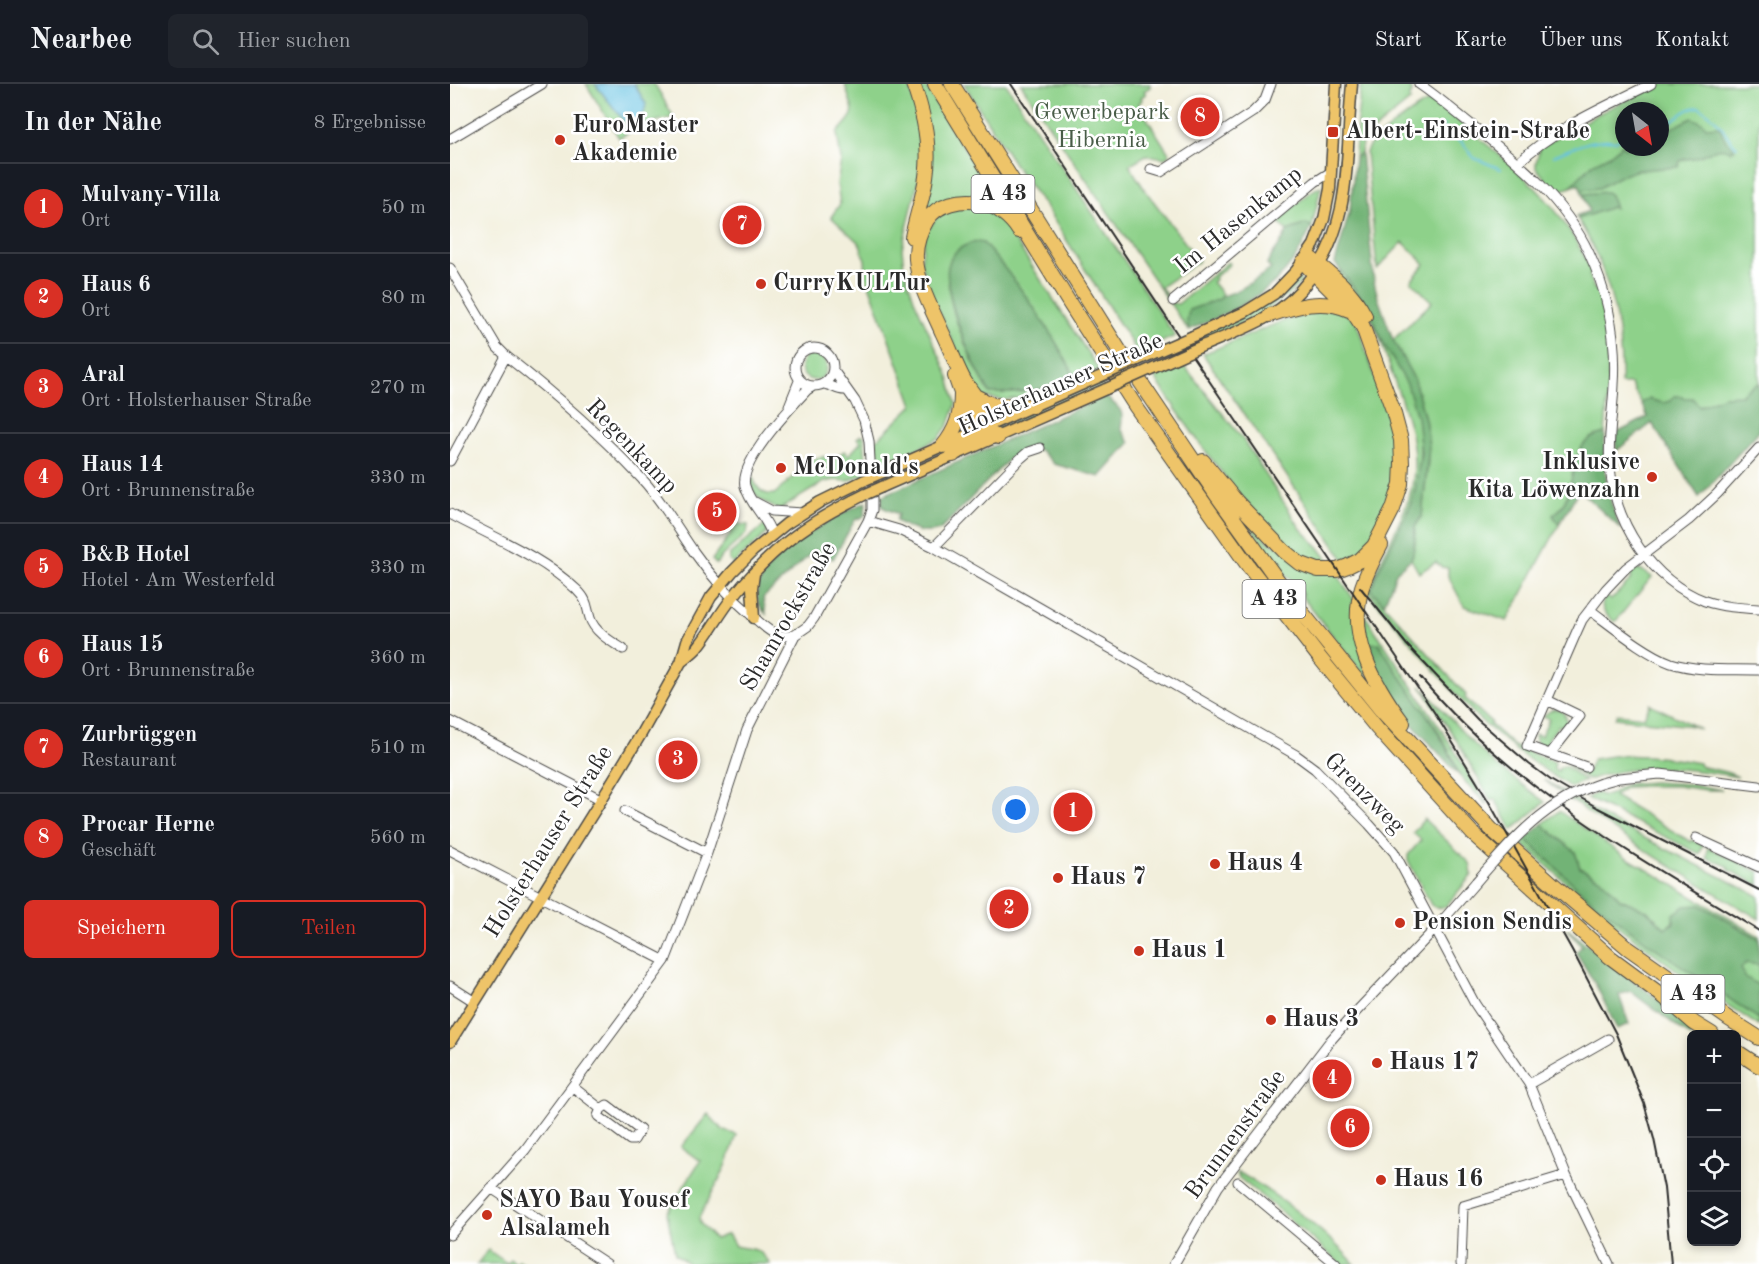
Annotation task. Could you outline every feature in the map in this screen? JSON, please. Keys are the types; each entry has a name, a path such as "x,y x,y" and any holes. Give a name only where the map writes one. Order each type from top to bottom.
{"highway":[{"path":"914,84 924,116 927,149 927,176 909,249 911,274 918,295 955,376 967,394 993,405 1033,406"},
{"name":"A 43","path":"935,84 1136,407 1249,567 1318,657 1377,728 1473,834 1602,950 1664,997 1717,1030"},
{"name":"A 43","path":"952,84 1054,248 1218,497 1292,600 1381,710 1491,829 1554,885 1628,948 1759,1038"},
{"path":"967,394 950,437 948,450 988,431 973,417 967,394 961,374 919,280 916,258 917,243 922,228 930,216 942,206 955,202 989,204 1015,225 1056,291 1070,304"},
{"path":"1305,259 1341,283 1363,312 1405,433 1408,462 1405,491 1362,586 1359,627 1365,657 1377,685 1437,771"},
{"path":"1167,421 1190,444 1237,502 1299,563 1318,570 1337,570 1354,564 1374,546 1393,509 1401,484 1402,452 1393,410 1363,327 1317,269"},
{"path":"1270,315 1317,303 1337,305 1353,312"},
{"path":"1664,997 1704,1030"},
{"name":"A 43","path":"1741,1044 1759,1055"},
{"path":"1741,1054 1759,1066"}],"main road":[{"name":"Holsterhauser Straße","path":"988,431 1033,406 1234,317 1262,302 1283,285 1305,259 1320,230 1328,206 1336,84"},
{"name":"Holsterhauser Straße","path":"988,431 1106,389 1270,315 1290,300 1317,269 1333,240 1341,214 1352,84"},
{"name":"Holsterhauser Straße","path":"681,662 698,647 732,598 755,571 780,547 808,525 948,450"},
{"name":"Holsterhauser Straße","path":"450,1042 602,800 681,662 687,641 703,609 720,586 753,551 772,535 820,502 881,473 948,450"},
{"path":"754,618 752,588 755,571"}],"street":[{"path":"450,139 542,84"},
{"path":"1151,169 1161,172 1253,112 1265,99 1271,84"},
{"path":"1419,84 1431,87 1548,192 1566,214 1588,252 1603,289 1611,326 1614,384 1610,469 1618,507 1632,536 1663,576 1681,588 1705,601 1759,609"},
{"path":"1518,163 1532,150 1565,129 1651,84"},
{"name":"Im Hasenkamp","path":"1173,301 1315,182 1331,172"},
{"name":"Regenkamp","path":"450,268 497,347 573,412 641,477 720,586 770,631 780,636 795,635"},
{"path":"812,387 800,381 794,371 795,363 798,356 806,349 817,348 826,352 832,361 833,370 864,420 869,441 872,507 868,520 899,530 934,547 1021,458 1028,452 1040,448"},
{"path":"450,461 506,356"},
{"path":"824,384 830,378 833,370"},
{"path":"787,411 800,381"},
{"path":"772,535 769,524 757,509 745,486 747,468 787,411 807,390 829,384 840,391 846,390"},
{"path":"1586,767 1527,746 1576,631 1617,576 1689,520 1717,494 1759,448"},
{"path":"753,501 772,511 802,513"},
{"path":"450,514 554,571 582,595 589,609 590,619 595,626 623,650"},
{"name":"Shamrockstraße","path":"450,1235 525,1150 665,961 707,853 747,730 795,635 808,626 814,618 868,520"},
{"name":"Grenzweg","path":"934,547 1296,755 1315,770 1391,847 1475,1004 1529,1084 1566,1175 1610,1264"},
{"path":"1590,610 1655,655 1672,663 1698,668 1759,670"},
{"path":"1547,700 1580,716 1550,754"},
{"path":"450,721 602,800"},
{"name":"Brunnenstraße","path":"1174,1264 1218,1187 1307,1071 1353,1015 1435,929 1507,846 1533,821 1565,799 1601,783 1635,776 1660,774 1759,786"},
{"path":"625,811 707,853"},
{"path":"1696,838 1759,867"},
{"path":"450,850 665,961"},
{"path":"450,986 475,1002"},
{"path":"1529,1084 1608,1039"},
{"path":"573,1087 601,1109"},
{"path":"1461,1264 1463,1206 1566,1175"},
{"path":"1238,1182 1336,1264"},
{"path":"491,1188 608,1264"}],"green space":[{"path":"586,84 595,84 624,121 645,102 634,84 654,84 674,117 642,125 619,138"},
{"path":"845,84 909,84 917,112 921,151 919,178 902,248 904,269 914,299 949,377 956,404 949,424 939,438 881,467 876,441 913,405 866,276 865,260 860,244 831,217 840,204 837,184 841,160 837,133 849,119 853,110"},
{"path":"919,84 924,84 1001,206 993,202 924,215"},
{"path":"964,84 1006,84 1175,336 1138,353"},
{"name":"Gewerbepark Hibernia","path":"1021,84 1150,84 1139,103 1170,155 1165,158 1146,155 1129,165 1145,190 1199,261 1161,287 1172,303 1178,304 1228,262 1230,264 1212,282 1222,294 1220,299 1189,310 1189,330 1188,330"},
{"path":"1361,84 1405,84 1411,88 1412,93 1409,98 1411,100 1362,140 1361,153 1355,158 1357,121"},
{"path":"1658,84 1759,84 1759,431 1699,497 1652,423 1616,451 1617,433 1648,417 1631,384 1621,384 1619,339 1611,297 1597,256 1576,216 1589,211 1579,184 1557,192 1536,168 1540,147 1615,106 1615,156 1669,156 1669,102 1622,102"},
{"path":"1432,101 1448,111 1527,179 1556,211 1581,250 1592,273 1589,274 1594,289 1597,289 1599,295 1606,330 1608,380 1605,433 1591,438 1582,447 1567,495 1562,506 1553,515 1559,525 1507,621 1464,606 1448,576 1448,568 1441,567 1436,562 1419,573 1411,559 1415,544 1415,527 1422,516 1428,462 1428,436 1414,379 1393,340 1432,302 1411,281 1425,264 1403,242 1377,269 1366,153 1370,145 1390,127"},
{"path":"1692,118 1702,122 1706,127 1719,126 1726,141 1735,149 1731,151 1716,149 1699,157 1680,161 1678,167 1638,170 1620,176 1599,188 1581,190 1579,184 1570,187 1592,164 1615,151 1615,156 1669,156 1669,130"},
{"path":"1361,153 1374,282 1393,340 1414,379 1425,419 1429,446 1422,516 1415,527 1413,554 1411,559 1397,571 1384,604 1371,590 1409,509 1415,490 1421,453 1417,417 1407,384 1385,346 1365,303 1335,263 1350,210 1355,158"},
{"path":"1321,186 1312,227 1306,224 1287,231 1279,222 1281,217"},
{"path":"1607,192 1615,208 1612,207 1578,219 1576,216 1589,211 1583,194"},
{"path":"961,206 967,206 989,212 1004,223 1099,370 1063,385 1005,400 984,397 973,387 929,289 921,263 925,233 938,216","holes":["983,243 1033,307 1075,377 1034,390 990,393 965,345 952,305 949,286 949,269 954,254 967,245"]},
{"path":"1306,224 1312,227 1301,248 1284,273 1273,284 1233,310 1189,330 1187,321 1189,310 1220,299 1248,285 1271,269 1267,265 1287,231"},
{"path":"977,242 983,243 1022,290 1045,324 1075,377 1034,390 990,393 961,333 947,277 949,262 954,253 962,247"},
{"path":"1340,271 1365,306 1408,385 1416,410 1420,439 1419,468 1414,493 1405,518 1371,590 1466,695 1465,698 1514,746 1555,762 1554,769 1558,771 1560,767 1565,766 1585,781 1570,787 1518,752 1478,718 1368,592 1410,494 1414,463 1413,448 1407,418 1378,333 1363,305 1337,274"},
{"path":"1297,277 1302,281 1288,295 1263,313 1198,344 1195,339"},
{"path":"1315,308 1340,310 1356,321 1394,435 1397,458 1394,486 1384,514 1361,551 1345,561 1203,354 1280,322 1315,312"},
{"path":"814,354 823,358 827,367 823,376 814,380 805,376 801,367 805,358"},
{"path":"1182,363 1242,438 1301,529 1331,564 1307,561 1289,547 1251,508 1207,453 1154,376"},
{"path":"1101,381 1104,386 997,431 994,428"},
{"path":"1759,383 1759,431 1699,497 1652,423 1616,451 1617,433 1648,417 1641,403 1649,399 1663,403 1671,401 1674,396 1682,396 1692,398 1700,406 1724,396 1741,395"},
{"path":"1105,396 1120,410 1121,429 1130,443 1100,477 1054,464 1040,450 1010,458 940,530 922,532 912,529 896,521 898,514 882,507 882,496"},
{"path":"1605,433 1607,482 1621,529 1579,490 1559,525 1553,515 1562,506 1567,495 1582,447 1591,438"},
{"path":"864,436 867,473 848,481 824,482 779,510 759,498 752,490 750,478 753,478 763,492 774,494 808,462 816,458 835,458 844,451 849,455 861,442 857,438"},
{"path":"866,502 865,514 855,520 833,559 815,550 763,598 766,614 757,598 760,581 772,564 811,532"},
{"path":"1246,520 1269,542 1337,574 1355,601 1367,679 1303,598 1299,588 1275,563"},
{"path":"736,524 748,525 747,533 716,564 712,560"},
{"path":"766,524 765,535 733,564 729,560 730,554"},
{"path":"1633,569 1643,571 1652,577 1615,622 1604,611 1603,600 1606,596 1611,600 1632,578 1628,572"},
{"path":"1364,614 1443,732 1486,804 1459,775 1453,758 1435,726 1379,644 1367,644"},
{"path":"1379,643 1442,740 1459,775 1409,721 1381,680 1367,644"},
{"path":"1421,686 1496,765 1545,802 1512,830 1495,799 1491,801 1455,738"},
{"path":"1650,704 1700,729 1693,726 1615,718 1617,714 1644,717"},
{"path":"1553,709 1563,713 1566,725 1565,729 1559,725 1548,739 1552,744 1544,747 1536,742 1535,734 1541,736 1549,719 1543,716"},
{"path":"1613,756 1678,759 1699,763 1700,766 1724,771 1738,777 1681,769 1645,768 1607,774 1588,780 1568,765 1587,772 1593,759"},
{"path":"1544,780 1603,817 1759,896 1759,919 1622,835"},
{"path":"1653,782 1690,784 1722,790 1677,786 1626,787 1614,796 1691,842 1692,840 1703,845 1700,854 1586,798 1597,793 1610,794 1628,784"},
{"path":"1559,811 1626,857 1759,936 1759,939 1700,905 1665,928 1646,910 1620,899 1603,880 1580,868 1575,852 1542,824"},
{"path":"1424,819 1470,863 1472,875 1446,906 1440,908 1431,905 1408,860 1408,855 1421,840 1413,833"},
{"path":"1542,824 1575,852 1580,868 1603,880 1620,899 1646,910 1665,928 1674,923 1674,914 1685,906 1700,905 1759,939 1759,965 1746,963 1741,968 1744,976 1759,986 1759,1019 1648,943 1589,898 1525,839"},
{"path":"1525,839 1589,898 1648,943 1759,1019 1759,1026 1687,978 1607,918 1521,843"},
{"path":"1708,847 1759,872 1759,885 1729,870 1728,866 1707,858"},
{"path":"1567,929 1701,1030 1687,1030 1687,1034 1630,991 1619,995 1629,1024 1617,1029 1597,987 1576,952 1582,946"},
{"path":"1746,963 1759,965 1759,986 1744,976 1741,968"},
{"path":"708,1114 723,1130 737,1135 726,1166 699,1218 700,1223 715,1239 728,1234 735,1246 758,1251 770,1264 689,1264 675,1254 667,1213 700,1161 681,1147"},
{"path":"1238,1172 1300,1214 1355,1264 1341,1264 1238,1177"},
{"path":"488,1250 507,1263 510,1259 517,1264 477,1264"}],"water":[{"path":"595,84 634,84 646,104 644,113 635,120 624,121"}],"waterway":[{"path":"1669,122 1688,110 1699,107 1717,121 1737,147"},
{"path":"1443,125 1445,131 1461,141 1474,158 1501,169"},
{"path":"1553,156 1600,140 1615,141"}],"railway":[{"path":"1011,84 1434,712 1489,802 1572,950 1616,1034 1644,1103 1664,1188 1671,1264"},
{"path":"1360,587 1407,645 1478,720 1529,764 1552,781 1598,808 1759,890"},
{"path":"1420,677 1457,718 1536,787 1622,847 1759,931"}],"place":[{"name":"Procar Herne","path":"1200,117"},
{"name":"Albert-Einstein-Straße","path":"1333,132"},
{"name":"EuroMaster Akademie","path":"560,140"},
{"name":"Zurbrüggen","path":"742,225"},
{"name":"CurryKULTur","path":"761,284"},
{"name":"McDonald's","path":"781,468"},
{"name":"Inklusive Kita Löwenzahn","path":"1652,477"},
{"name":"B&B Hotel","path":"717,512"},
{"name":"Aral","path":"678,760"},
{"name":"Mulvany-Villa","path":"1073,812"},
{"name":"Haus 4","path":"1215,864"},
{"name":"Haus 7","path":"1058,878"},
{"name":"Haus 6","path":"1009,909"},
{"name":"Pension Sendis","path":"1400,923"},
{"name":"Haus 1","path":"1139,951"},
{"name":"Haus 3","path":"1271,1020"},
{"name":"Haus 17","path":"1377,1063"},
{"name":"Haus 14","path":"1332,1079"},
{"name":"Haus 15","path":"1350,1128"},
{"name":"Haus 16","path":"1381,1180"},
{"name":"SAYO Bau Yousef Alsalameh","path":"487,1215"}]}
